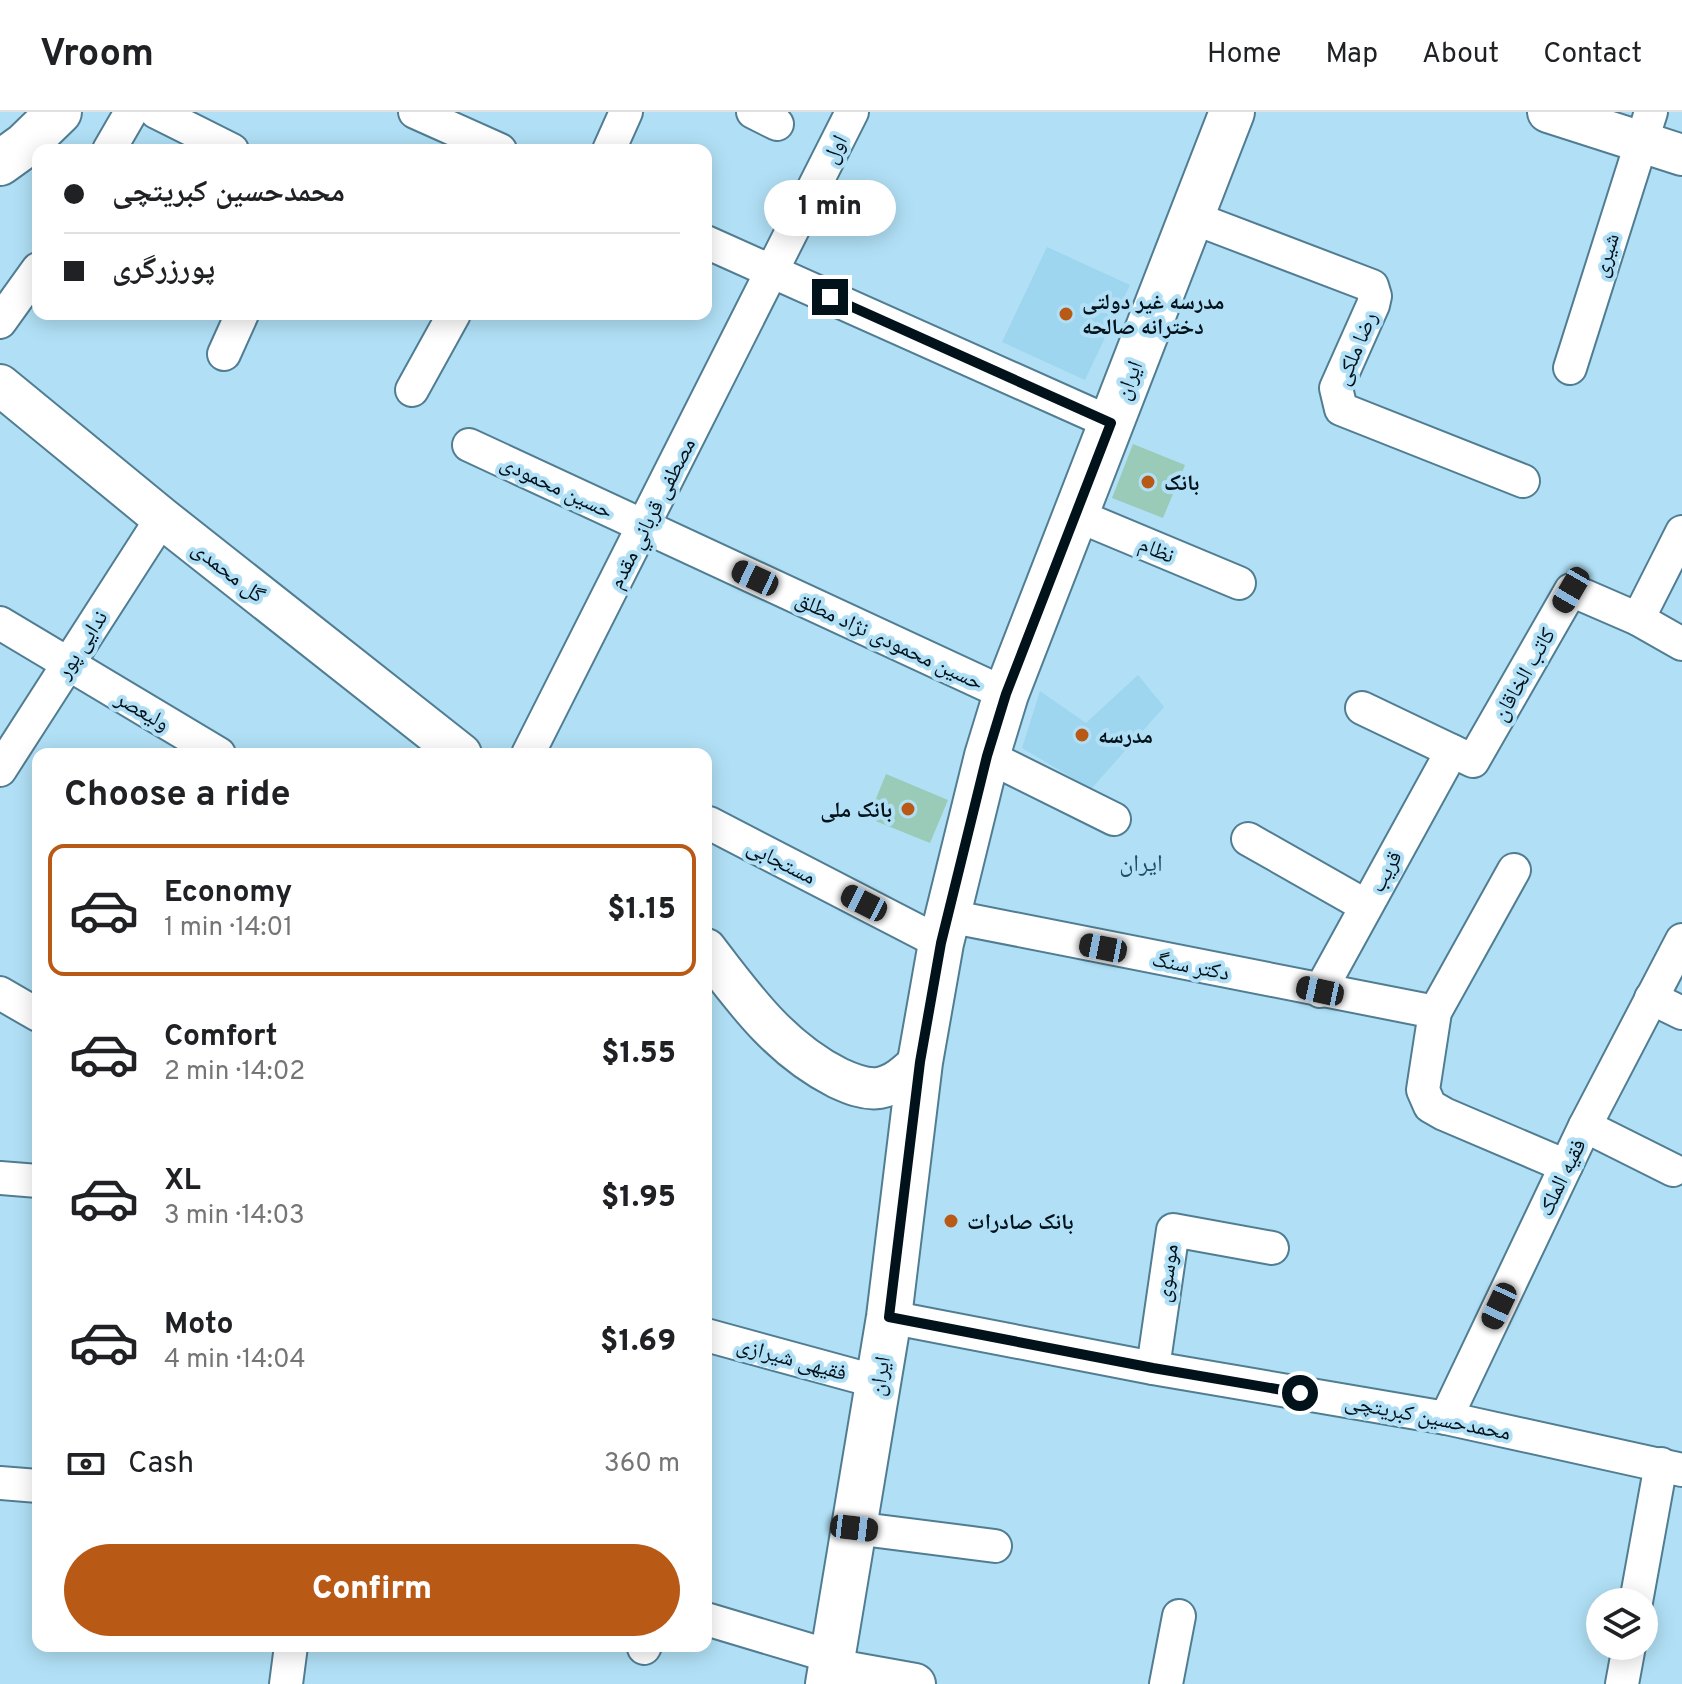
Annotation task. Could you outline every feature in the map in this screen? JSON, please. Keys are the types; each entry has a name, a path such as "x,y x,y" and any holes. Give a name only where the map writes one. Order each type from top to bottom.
{"main road":[{"path":"0,163 25,145 59,112"},
{"name":"ایران","path":"831,1670 889,1317 920,1062 944,930 987,756 1006,694 1191,217 1225,114"}],"street":[{"path":"112,144 131,112"},
{"path":"156,112 220,144"},
{"path":"415,112 487,144"},
{"path":"612,144 626,112"},
{"name":"اول","path":"774,272 852,112"},
{"path":"1548,112 1646,127 1682,155"},
{"name":"شیری","path":"1570,368 1646,127"},
{"name":"رضا ملکی","path":"1191,217 1372,286 1375,296 1373,305 1336,388 1341,409 1523,481"},
{"path":"712,245 1111,423"},
{"name":"مصطفی قرباني مقدم","path":"531,748 774,272"},
{"path":"0,322 32,277"},
{"path":"224,354 239,320"},
{"path":"412,390 451,320"},
{"name":"گل محمدی","path":"0,385 162,518 453,748"},
{"name":"حسین محمودی","path":"469,445 644,526"},
{"name":"نظام","path":"1076,515 1239,583"},
{"name":"ندایی پور","path":"0,770 162,518"},
{"name":"حسین محمودی نژاد مطلق","path":"644,526 1006,694"},
{"path":"1682,532 1638,619 1682,644"},
{"name":"کاتب الخاقان","path":"1452,751 1473,761 1571,590 1638,619"},
{"path":"0,623 68,666"},
{"name":"ولیعصر","path":"68,666 209,748"},
{"path":"1362,708 1452,751"},
{"name":"قریب","path":"1320,991 1452,751"},
{"path":"987,756 1114,819"},
{"name":"مستجابی","path":"712,824 944,930"},
{"path":"1248,839 1366,906"},
{"path":"1514,870 1435,1012 1423,1090 1430,1106 1566,1166"},
{"name":"دکتر سنگ","path":"944,930 1435,1012"},
{"name":"فقیه الملک","path":"1446,1418 1585,1126 1681,946"},
{"path":"712,957 767,1027 801,1057 822,1070 866,1089 878,1088 903,1077 920,1062"},
{"path":"0,993 32,1012"},
{"path":"1651,998 1682,1013"},
{"path":"1585,1126 1673,1170"},
{"path":"0,1178 32,1181"},
{"name":"موسوی","path":"1153,1368 1173,1230 1272,1248"},
{"name":"محمدحسین کبریتچی","path":"889,1317 1153,1368 1446,1418 1671,1467"},
{"name":"فقیهی شیرازی","path":"712,1337 878,1382"},
{"path":"1640,1588 1671,1467"},
{"path":"0,1483 32,1486"},
{"path":"854,1528 995,1546"},
{"path":"1166,1684 1179,1616"},
{"path":"712,1621 831,1670 915,1684"},
{"path":"286,1684 290,1652"},
{"path":"1622,1684 1626,1660"}],"shaded area":[{"name":"مدرسه غیر دولتی دخترانه صالحه","path":"1047,247 1130,285 1085,380 1002,342"},
{"name":"مدرسه","path":"1138,675 1164,707 1091,789 1022,748 1040,691 1086,723"}],"building":[{"name":"بانک","path":"1133,444 1185,465 1163,518 1112,498"},
{"name":"بانک ملی","path":"886,774 948,800 930,843 868,818"}],"place":[{"name":"مدرسه غیر دولتی دخترانه صالحه","path":"1066,314"},
{"name":"بانک","path":"1148,482"},
{"name":"مدرسه","path":"1082,735"},
{"name":"بانک ملی","path":"908,809"},
{"name":"بانک صادرات","path":"951,1221"}],"district":[{"name":"ایران","path":"1141,863"}],"route":[{"path":"830,297 1111,423 1006,694 987,756 941,943 920,1062 889,1317 1300,1393"}]}
